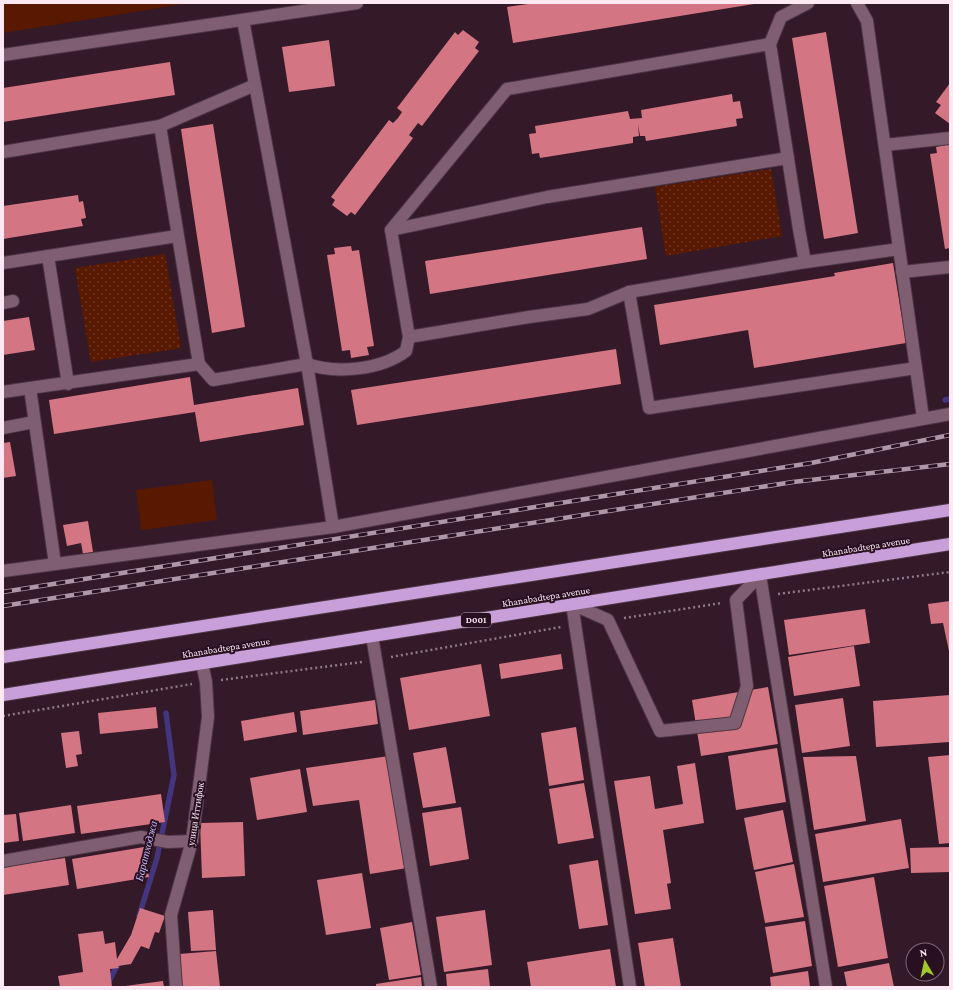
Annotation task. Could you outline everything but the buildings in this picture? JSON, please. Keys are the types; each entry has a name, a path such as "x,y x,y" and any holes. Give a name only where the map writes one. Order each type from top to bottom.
{"highway":[{"path":"3,657 950,510"},
{"name":"Khanabadtepa avenue","path":"3,695 950,544"}],"street":[{"path":"3,55 357,3"},
{"path":"805,262 770,44 781,17 808,3"},
{"path":"857,3 867,21 922,413"},
{"path":"243,20 307,364 333,527"},
{"path":"160,126 199,364 213,380 307,364 320,369 342,370 384,363 397,358 406,351 409,337 390,230 507,89 770,44"},
{"path":"3,152 160,126 255,85"},
{"path":"885,145 950,138"},
{"path":"390,230 546,197 788,158"},
{"path":"3,262 177,236"},
{"path":"409,337 529,317 588,309 629,292 805,262 899,249"},
{"path":"48,256 68,384"},
{"path":"902,272 950,267"},
{"path":"629,292 649,408 916,368"},
{"path":"3,392 68,384 199,364"},
{"path":"30,388 55,564"},
{"path":"3,571 333,527 922,413 950,414"},
{"path":"3,428 34,422"},
{"path":"760,575 826,987"},
{"path":"572,604 608,620 660,732 735,723 747,686 736,600 760,575"},
{"path":"572,604 630,987"},
{"path":"372,636 431,987"},
{"name":"улица Иттифок","path":"176,987 171,915 192,841 208,717 206,682 202,663"},
{"path":"3,861 141,837 168,842 192,841"}],"path":[{"path":"763,596 950,572"},
{"path":"608,620 736,600"},
{"path":"3,716 206,682 377,660 576,624"}],"shaded area":[{"path":"3,3 190,3 3,33"},
{"path":"771,169 782,236 666,256 655,187"},
{"path":"165,254 181,348 91,362 75,268"},
{"path":"212,480 217,520 141,530 136,490"}],"waterway":[{"name":"Баратходжа","path":"945,400 950,399"},
{"name":"Баратходжа","path":"139,916 157,858 174,775 166,713"},
{"name":"Баратходжа","path":"106,987 119,962"}],"railway":[{"path":"3,592 811,463 950,435"},
{"path":"3,606 793,482 950,464"}]}
